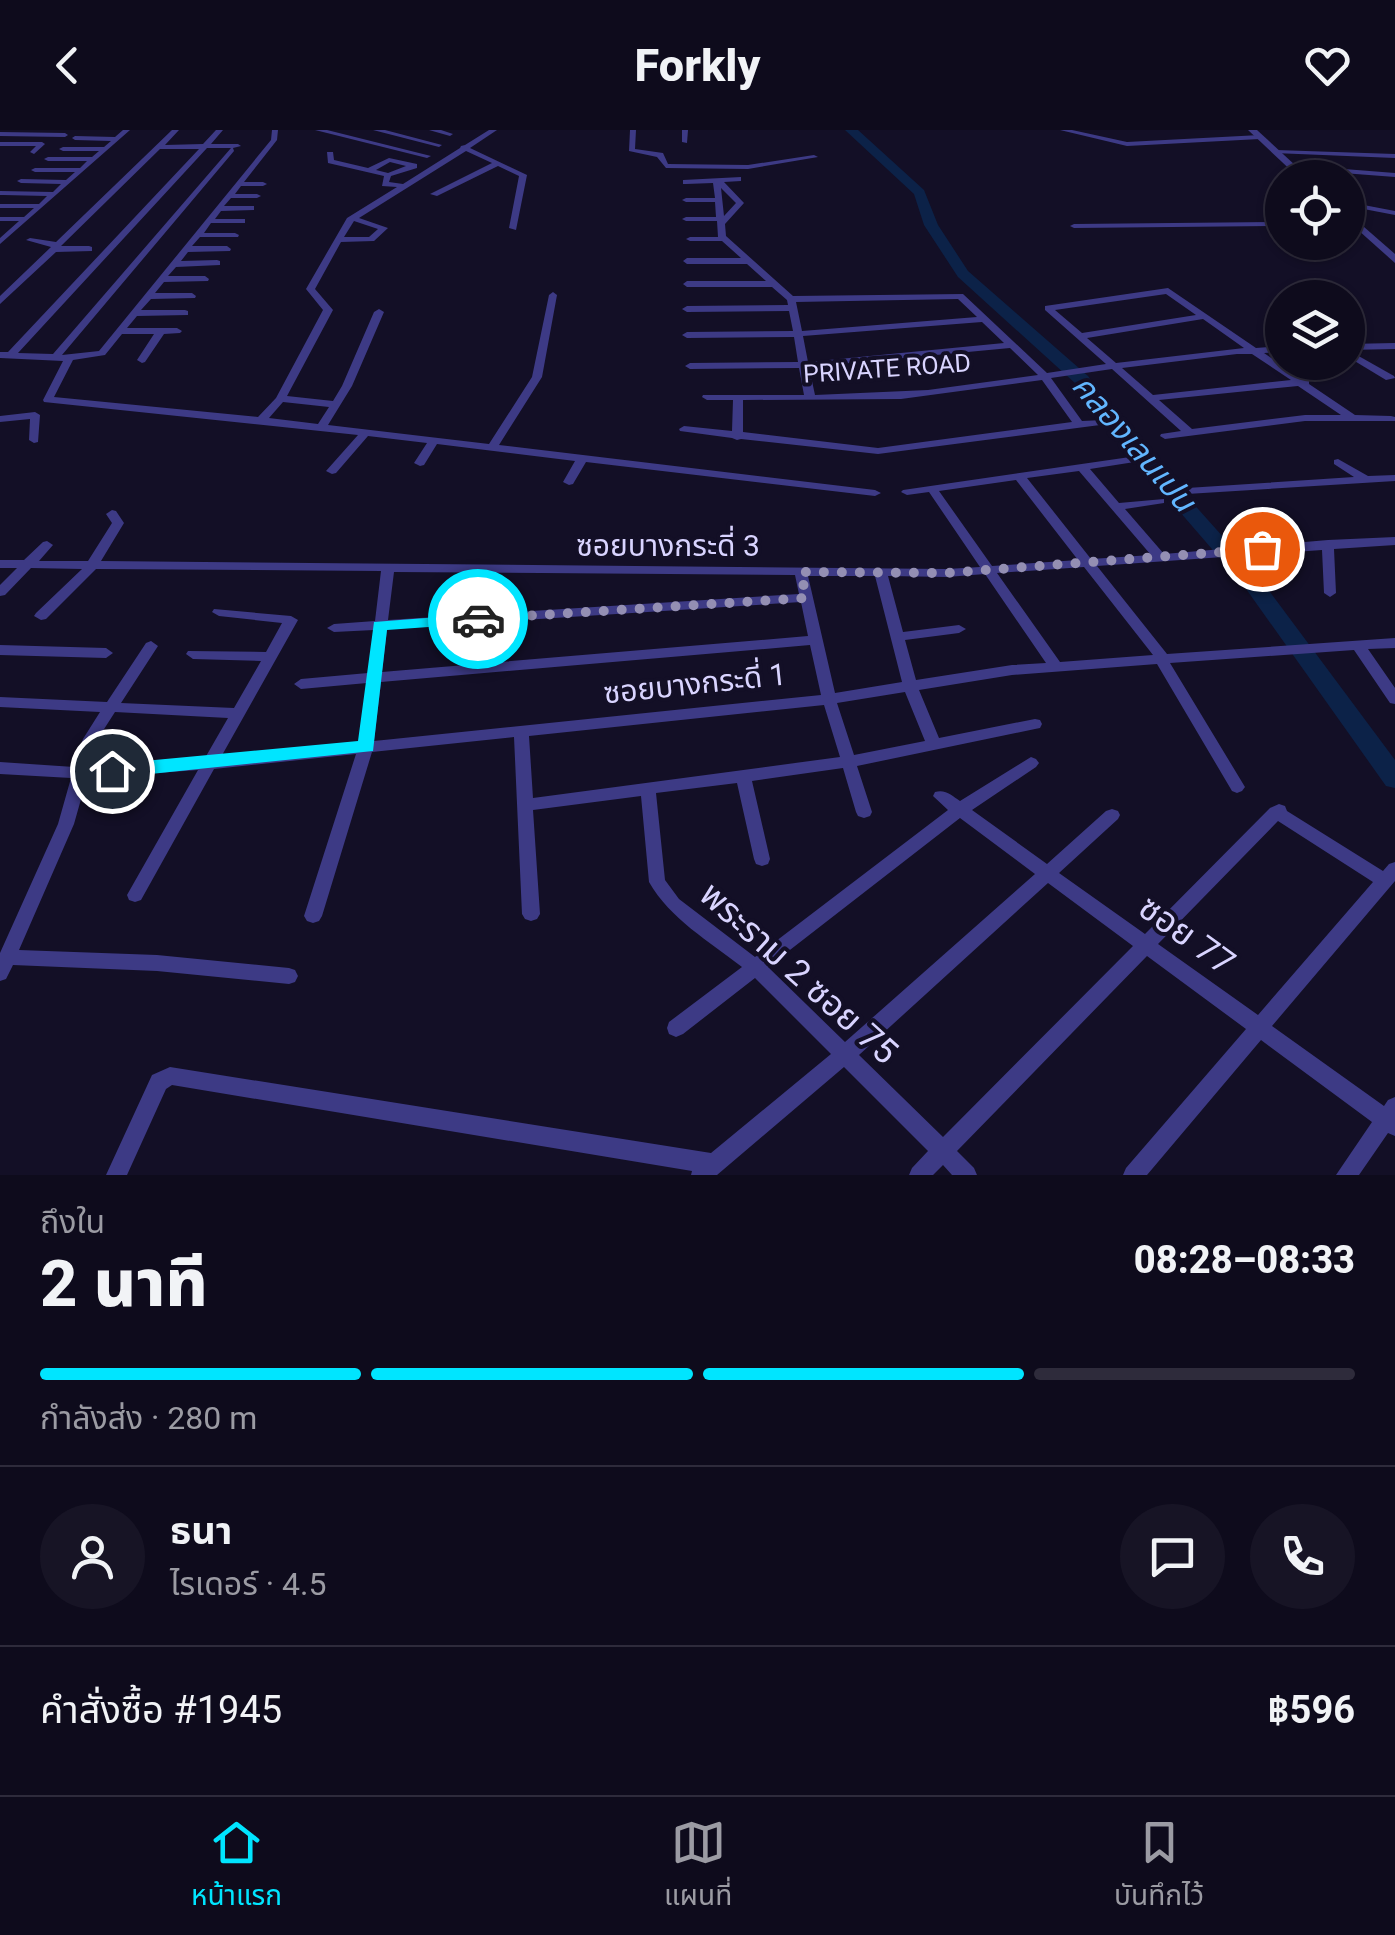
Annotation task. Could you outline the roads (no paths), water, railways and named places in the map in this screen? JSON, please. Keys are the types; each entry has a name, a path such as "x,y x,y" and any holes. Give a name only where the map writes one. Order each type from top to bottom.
{"street":[{"path":"0,242 5,232 126,130"},
{"path":"0,301 176,130"},
{"path":"6,355 220,130"},
{"path":"6,355 100,355 276,138 274,130"},
{"path":"318,130 428,156"},
{"path":"376,130 439,145"},
{"path":"432,130 450,134"},
{"path":"260,420 280,399 328,310 310,293 352,218 494,130"},
{"path":"633,130 631,150 660,155 669,166 748,167 814,157"},
{"path":"685,130 685,142"},
{"path":"1063,130 1126,144 1256,134 1286,160"},
{"path":"0,134 65,135"},
{"path":"76,138 117,139"},
{"path":"0,144 42,144 34,152"},
{"path":"159,147 235,148 63,356 48,400 260,420 875,493"},
{"path":"463,147 524,176 513,228"},
{"path":"63,149 106,149"},
{"path":"1276,152 1395,156"},
{"path":"330,154 331,161 388,175 414,166 389,160 370,170"},
{"path":"48,159 93,159"},
{"path":"434,194 498,163"},
{"path":"35,170 81,170"},
{"path":"247,172 268,173"},
{"path":"1365,172 1395,175"},
{"path":"388,175 385,184 404,186"},
{"path":"718,181 738,179"},
{"path":"718,181 724,239 792,304 810,396"},
{"path":"686,218 721,221 740,203 718,181"},
{"path":"21,182 68,182"},
{"path":"238,184 264,184"},
{"path":"114,190 133,190"},
{"path":"4,193 54,194"},
{"path":"230,196 257,196"},
{"path":"686,200 719,200"},
{"path":"0,206 40,206"},
{"path":"1365,207 1395,213"},
{"path":"219,208 251,208"},
{"path":"0,218 26,218"},
{"path":"338,240 374,238 384,228 352,218"},
{"path":"209,222 242,221"},
{"path":"1074,226 1265,224"},
{"path":"1365,234 1395,260"},
{"path":"198,235 236,235"},
{"path":"690,239 724,239"},
{"path":"30,240 54,247 88,249"},
{"path":"187,249 227,250"},
{"path":"687,261 748,261"},
{"path":"175,264 217,263"},
{"path":"163,279 205,279"},
{"path":"687,284 774,284"},
{"path":"1190,432 1115,363 1046,309 1158,289 1259,350 1354,419"},
{"path":"491,449 537,377 553,295"},
{"path":"150,296 192,296"},
{"path":"687,309 960,296 1043,374 1079,424"},
{"path":"136,313 185,312"},
{"path":"321,428 379,312"},
{"path":"1079,336 1206,316"},
{"path":"688,335 798,334 983,319"},
{"path":"142,360 161,331"},
{"path":"122,332 177,331"},
{"path":"690,366 804,365 1012,345"},
{"path":"1365,349 1395,346"},
{"path":"1115,363 1265,350"},
{"path":"1365,361 1390,378"},
{"name":"PRIVATE ROAD","path":"707,397 927,393 1115,363"},
{"path":"1152,398 1305,382"},
{"path":"737,437 738,397"},
{"path":"280,399 336,404"},
{"path":"0,419 35,416 34,440"},
{"path":"1165,436 1305,418 1391,419"},
{"path":"684,429 878,451 1100,422"},
{"path":"332,472 364,434"},
{"path":"420,463 433,442"},
{"path":"1075,454 1159,556"},
{"path":"569,482 581,460"},
{"path":"907,492 1137,460"},
{"path":"1338,462 1365,480"},
{"path":"1046,472 1060,487"},
{"path":"1019,476 1163,661 1237,787"},
{"path":"1187,490 1395,478"},
{"path":"932,489 1057,668"},
{"path":"1116,506 1160,501"},
{"path":"40,616 91,566 118,524 112,514"},
{"name":"ซอยบางกระดี่ 3","path":"0,564 881,573 1395,542"},
{"path":"1328,544 1330,592"},
{"path":"0,592 47,545"},
{"path":"312,916 366,746 388,569"},
{"path":"801,572 829,699 864,812"},
{"path":"881,573 911,688 935,746"},
{"path":"334,628 806,598"},
{"path":"135,895 290,620 219,612"},
{"path":"896,637 958,629"},
{"path":"301,684 815,640"},
{"name":"ซอยบางกระดี่ 1","path":"0,768 80,773 209,763 829,699 1012,670 1395,643"},
{"path":"151,646 90,739 59,840 4,965 157,963 289,976"},
{"path":"1358,646 1395,699"},
{"path":"0,650 106,653"},
{"path":"192,654 269,657"},
{"path":"0,702 237,714"},
{"path":"525,805 848,762 1035,724"},
{"path":"520,730 532,914"},
{"path":"676,1028 758,969 959,810 1032,763"},
{"path":"744,776 762,858"},
{"name":"พระราม 2 ซอย 75","path":"648,790 657,882 672,904 758,969 966,1175"},
{"name":"ซอย 77","path":"941,796 1259,1027 1392,1118"},
{"path":"919,1175 1278,811 1390,875 1132,1175"},
{"path":"116,1175 159,1082 170,1076 707,1169 846,1054 1112,815"},
{"path":"1346,1175 1392,1118"}],"waterway":[{"name":"คลองเลนเปน","path":"851,130 920,193 931,225 963,274 1082,380 1134,448 1251,581 1395,779"}]}
